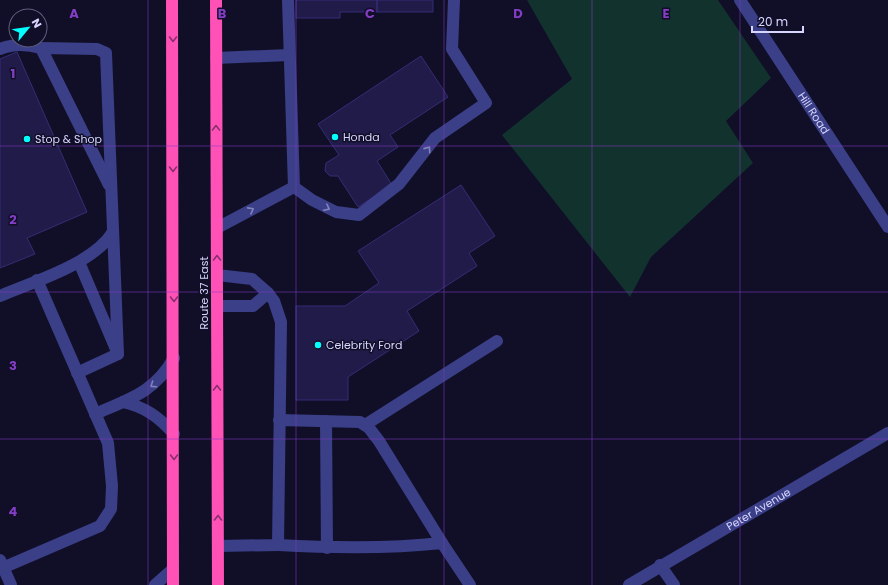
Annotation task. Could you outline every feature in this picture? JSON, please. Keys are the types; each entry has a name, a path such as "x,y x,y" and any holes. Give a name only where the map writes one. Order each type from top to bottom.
{"highway":[{"path":"172,0 174,358 173,585"},
{"name":"Route 37 East","path":"216,0 218,585"}],"street":[{"path":"288,0 294,187"},
{"path":"294,187 312,200 336,212 358,216 399,184 421,158 435,138 486,103 452,49 454,0"},
{"name":"Hill Road","path":"740,0 888,227"},
{"path":"111,190 41,48 97,49 106,53 118,354"},
{"path":"216,58 289,55"},
{"path":"217,228 294,187"},
{"path":"0,296 79,262 100,249 113,232"},
{"path":"79,262 118,354"},
{"path":"217,275 252,280 268,293 274,301 281,322 278,545"},
{"path":"11,585 1,566 100,526 111,509 112,486 108,443 37,280"},
{"path":"217,306 253,306 268,293"},
{"path":"364,425 497,341"},
{"path":"77,373 118,354"},
{"path":"95,414 138,395 159,381 174,358"},
{"path":"123,402 140,406 152,413 174,434"},
{"path":"279,420 360,422 364,425 379,441 442,543 470,585"},
{"path":"326,421 327,548"},
{"name":"Peter Avenue","path":"629,585 660,565 888,433"},
{"path":"218,546 278,545 327,548 442,543"},
{"path":"660,565 674,585"},
{"path":"155,585 173,569"}],"green space":[{"path":"527,0 718,0 771,78 726,121 753,163 651,257 630,297 502,135 572,79"}],"building":[{"path":"296,0 377,0 377,12 340,12 340,18 296,18"},
{"path":"377,0 433,0 433,12 377,12"},
{"name":"Stop & Shop","path":"17,52 87,212 27,238 35,254 0,268 0,59"},
{"path":"421,56 448,97 390,135 398,147 377,161 392,185 358,207 338,176 330,176 325,171 326,163 339,155 318,124"},
{"path":"461,185 495,236 469,253 477,266 407,311 419,331 348,377 348,400 296,400 296,306 345,306 379,283 358,251"}],"place":[{"name":"Honda","path":"335,137"},
{"name":"Stop & Shop","path":"27,139"},
{"name":"Celebrity Ford","path":"318,345"}]}
